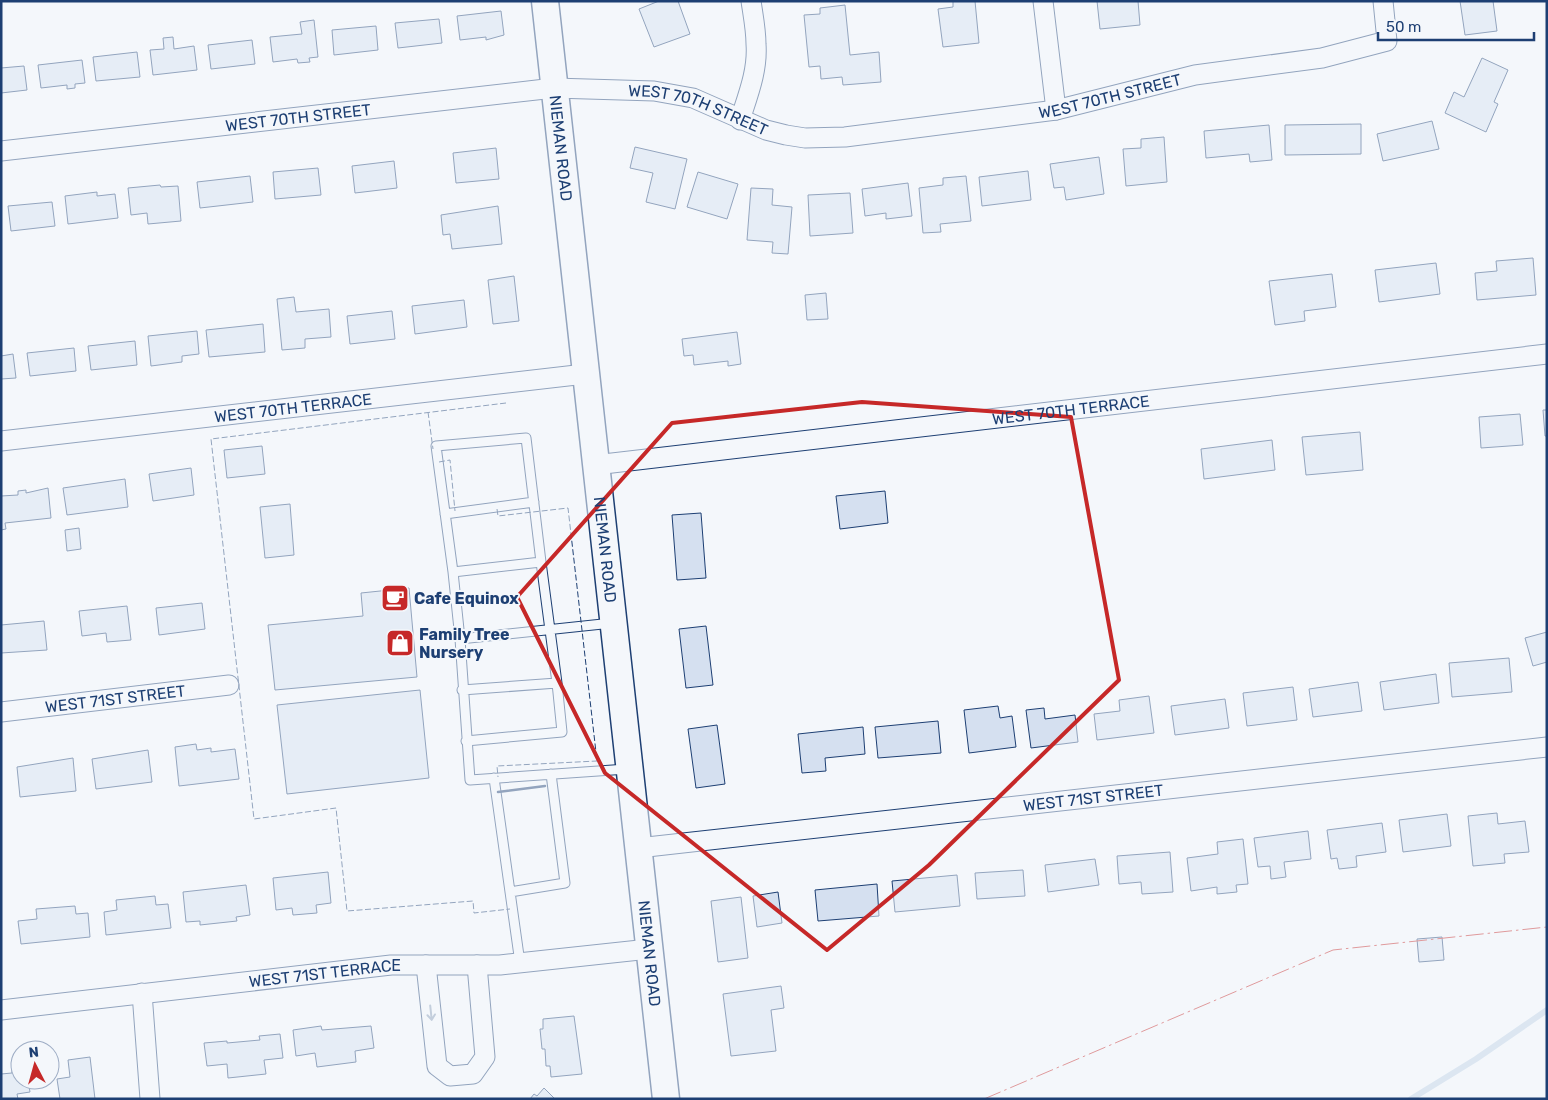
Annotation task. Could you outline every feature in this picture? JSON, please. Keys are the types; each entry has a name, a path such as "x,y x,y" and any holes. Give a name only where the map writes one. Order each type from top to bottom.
{"main road":[{"name":"NIEMAN ROAD","path":"544,1 666,1099"}],"street":[{"path":"740,120 751,86 755,64 756,45 751,1"},
{"path":"1043,1 1056,110"},
{"name":"WEST 70TH STREET","path":"1,152 554,88 654,91 693,98 740,120 786,135 825,139 1056,110 1196,75 1322,58 1387,41 1383,1"},
{"name":"WEST 70TH TERRACE","path":"595,465 1547,354"},
{"name":"WEST 70TH TERRACE","path":"1,442 585,374"},
{"name":"WEST 71ST STREET","path":"1,712 229,685"},
{"name":"WEST 71ST STREET","path":"638,848 1547,747"},
{"name":"WEST 71ST TERRACE","path":"1,1010 391,964 477,965 520,963 649,948"},
{"path":"426,965 437,1066 450,1076 473,1074 485,1057 477,965"},
{"path":"142,993 150,1099"}],"lane":[{"path":"466,742 562,732 526,438 436,446 460,639 462,690 466,742 470,780 630,769"},
{"path":"445,514 534,502"},
{"path":"452,572 541,562"},
{"path":"460,639 613,623"},
{"path":"462,690 557,683"},
{"path":"510,892 565,883 551,774"},
{"path":"494,778 520,963"}],"highlighted area":[{"path":"862,402 1071,417 1119,680 929,865 827,950 605,773 517,597 672,423"}],"building":[{"path":"659,1 678,1 690,34 654,47 639,9"},
{"path":"953,1 975,1 979,43 943,47 938,9 953,7"},
{"path":"1097,1 1138,1 1140,25 1100,29"},
{"path":"1460,1 1493,1 1497,31 1465,35"},
{"path":"845,5 850,55 879,52 881,82 843,85 842,77 821,79 820,66 809,67 804,15 820,14 820,8"},
{"path":"501,11 504,35 486,40 486,37 460,40 457,16"},
{"path":"439,19 442,43 398,48 395,23"},
{"path":"314,20 318,57 309,58 310,62 298,63 297,59 273,62 270,37 302,34 300,22"},
{"path":"376,26 378,50 334,55 332,30"},
{"path":"173,37 174,49 194,46 197,70 153,75 150,50 164,49 163,38"},
{"path":"252,40 255,64 211,69 208,45"},
{"path":"137,52 140,77 96,81 93,57"},
{"path":"1482,58 1508,70 1494,102 1498,104 1486,132 1445,113 1454,92 1464,97"},
{"path":"82,60 85,83 75,84 75,88 67,89 67,85 41,88 38,65"},
{"path":"24,66 27,90 1,93 1,68"},
{"path":"1432,121 1439,149 1383,161 1377,134"},
{"path":"1361,124 1361,154 1285,155 1285,125"},
{"path":"1269,125 1272,160 1250,162 1249,154 1206,158 1204,131"},
{"path":"1164,137 1167,182 1126,186 1123,149 1141,148 1141,139"},
{"path":"635,147 687,159 675,209 646,202 653,173 630,168"},
{"path":"496,148 499,179 456,183 453,153"},
{"path":"1099,157 1104,194 1066,200 1064,187 1054,188 1050,164"},
{"path":"394,161 397,188 355,193 352,166"},
{"path":"318,168 321,195 275,199 273,172"},
{"path":"1028,171 1031,200 982,206 979,177"},
{"path":"698,172 738,184 727,219 687,207"},
{"path":"250,176 253,202 200,208 197,182"},
{"path":"966,176 971,221 940,224 941,232 923,233 919,188 943,185 943,178"},
{"path":"908,183 912,216 886,219 886,213 865,216 862,189"},
{"path":"160,185 161,187 178,186 181,221 148,224 147,213 131,215 128,188"},
{"path":"751,188 773,189 772,205 792,207 788,254 772,253 773,242 747,240"},
{"path":"97,192 97,196 115,194 118,218 68,224 65,196"},
{"path":"850,193 853,233 810,236 808,195"},
{"path":"52,202 55,226 11,231 8,206"},
{"path":"498,206 502,244 452,249 450,234 443,235 441,215"},
{"path":"1533,258 1536,295 1477,300 1475,273 1497,271 1496,261"},
{"path":"1436,263 1440,294 1379,302 1375,270"},
{"path":"1332,274 1336,307 1304,311 1305,321 1275,325 1269,281"},
{"path":"514,276 519,321 493,324 488,280"},
{"path":"826,293 828,319 807,320 805,295"},
{"path":"294,297 296,312 329,309 331,337 305,339 305,348 282,350 277,299"},
{"path":"464,300 467,327 415,334 412,306"},
{"path":"392,311 395,339 350,344 347,316"},
{"path":"263,324 265,352 209,357 206,330"},
{"path":"197,331 199,354 182,356 182,362 151,366 148,336"},
{"path":"737,332 741,364 728,366 728,361 694,365 693,355 684,356 682,339"},
{"path":"135,341 137,365 91,370 88,346"},
{"path":"74,348 76,371 30,376 27,353"},
{"path":"13,354 16,378 1,379 1,356"},
{"path":"1543,410 1547,410 1547,436 1545,436"},
{"path":"1520,414 1523,445 1481,448 1479,417"},
{"path":"1360,432 1363,470 1306,475 1302,437"},
{"path":"1272,440 1275,470 1204,479 1201,449"},
{"path":"262,446 265,474 227,478 224,450"},
{"path":"191,468 194,495 153,501 149,474"},
{"path":"125,479 128,507 67,515 63,488"},
{"path":"48,488 51,518 5,523 6,529 1,530 1,496 18,495 18,491 26,490 26,493"},
{"path":"885,491 888,523 840,529 836,496"},
{"path":"290,504 294,555 265,558 260,507"},
{"path":"701,513 706,578 677,580 672,515"},
{"path":"79,528 81,549 67,551 65,530"},
{"path":"409,588 417,677 275,690 268,625 363,616 361,593"},
{"path":"202,603 205,629 159,635 156,608"},
{"path":"127,606 131,640 107,642 106,633 82,636 79,611"},
{"path":"44,621 47,650 1,653 1,625"},
{"path":"706,626 713,685 686,688 679,629"},
{"path":"1547,632 1547,662 1533,666 1525,638"},
{"path":"1509,658 1512,692 1452,697 1449,663"},
{"path":"1436,674 1439,703 1384,710 1380,682"},
{"path":"1358,682 1362,711 1313,717 1309,689"},
{"path":"1293,687 1297,720 1247,726 1243,693"},
{"path":"420,690 429,778 287,794 277,705"},
{"path":"1149,696 1154,733 1097,740 1094,714 1120,711 1119,700"},
{"path":"1225,699 1229,728 1175,735 1171,706"},
{"path":"998,706 1000,718 1012,716 1016,747 969,753 964,710"},
{"path":"1044,708 1045,719 1075,715 1078,742 1031,748 1026,710"},
{"path":"938,721 941,753 878,758 875,727"},
{"path":"717,725 725,784 696,788 688,729"},
{"path":"863,727 865,754 825,758 826,771 802,773 798,734"},
{"path":"196,744 197,750 211,748 211,752 235,749 239,779 179,786 175,747"},
{"path":"148,750 152,782 96,789 92,759"},
{"path":"73,758 76,791 20,797 17,767"},
{"path":"1497,813 1498,824 1525,821 1529,852 1504,854 1505,863 1473,866 1468,816"},
{"path":"1447,814 1451,846 1403,852 1399,820"},
{"path":"1382,823 1386,852 1356,856 1357,867 1339,869 1337,858 1331,859 1327,830"},
{"path":"1308,831 1311,859 1284,862 1286,877 1271,879 1270,866 1258,867 1254,838"},
{"path":"1243,839 1248,884 1236,885 1237,892 1217,894 1217,887 1191,891 1187,858 1218,854 1217,842"},
{"path":"1170,852 1173,892 1142,894 1141,882 1119,884 1117,856"},
{"path":"1095,859 1099,885 1048,892 1045,865"},
{"path":"1023,870 1025,896 977,899 975,873"},
{"path":"328,872 331,903 316,905 317,913 293,915 292,908 276,910 273,878"},
{"path":"957,875 960,906 895,912 892,881"},
{"path":"877,884 879,916 818,921 815,890"},
{"path":"246,885 250,915 236,917 237,921 200,925 200,921 186,922 183,892"},
{"path":"778,892 782,923 757,927 753,896"},
{"path":"155,896 156,905 168,904 171,928 106,935 104,912 117,910 116,900"},
{"path":"741,897 748,958 718,962 711,901"},
{"path":"75,906 76,914 88,913 90,937 21,944 18,921 37,919 36,909"},
{"path":"1442,937 1444,960 1419,962 1417,939"},
{"path":"781,986 784,1008 771,1010 776,1051 731,1056 723,994"},
{"path":"574,1016 582,1074 551,1077 550,1066 546,1066 545,1049 542,1049 540,1029 543,1029 543,1019"},
{"path":"321,1026 322,1030 371,1026 374,1048 355,1051 356,1062 317,1067 315,1053 296,1056 293,1030"},
{"path":"280,1034 283,1058 264,1060 266,1074 228,1078 227,1064 207,1066 204,1043 260,1040 259,1036"},
{"path":"90,1057 95,1099 60,1099 60,1079 70,1077 68,1060"},
{"path":"10,1073 10,1090 30,1090 30,1092 17,1094 18,1099 1,1099 1,1074"},
{"path":"544,1088 555,1099 530,1099 534,1094 537,1096"}],"waterway":[{"path":"1411,1099 1476,1059 1547,1010"}],"fence":[{"path":"506,403 211,439 254,819 336,808 347,911 473,901 474,913 510,909"},
{"path":"428,412 433,449"},
{"path":"439,462 450,460 455,511"},
{"path":"497,509 498,516 568,508 597,761 497,766 498,777"}],"wall":[{"path":"498,792 545,786"}],"power":[{"path":"984,1099 1333,950 1547,927"}],"place":[{"name":"Cafe Equinox","path":"395,598"},
{"name":"Family Tree Nursery","path":"400,643"}]}
